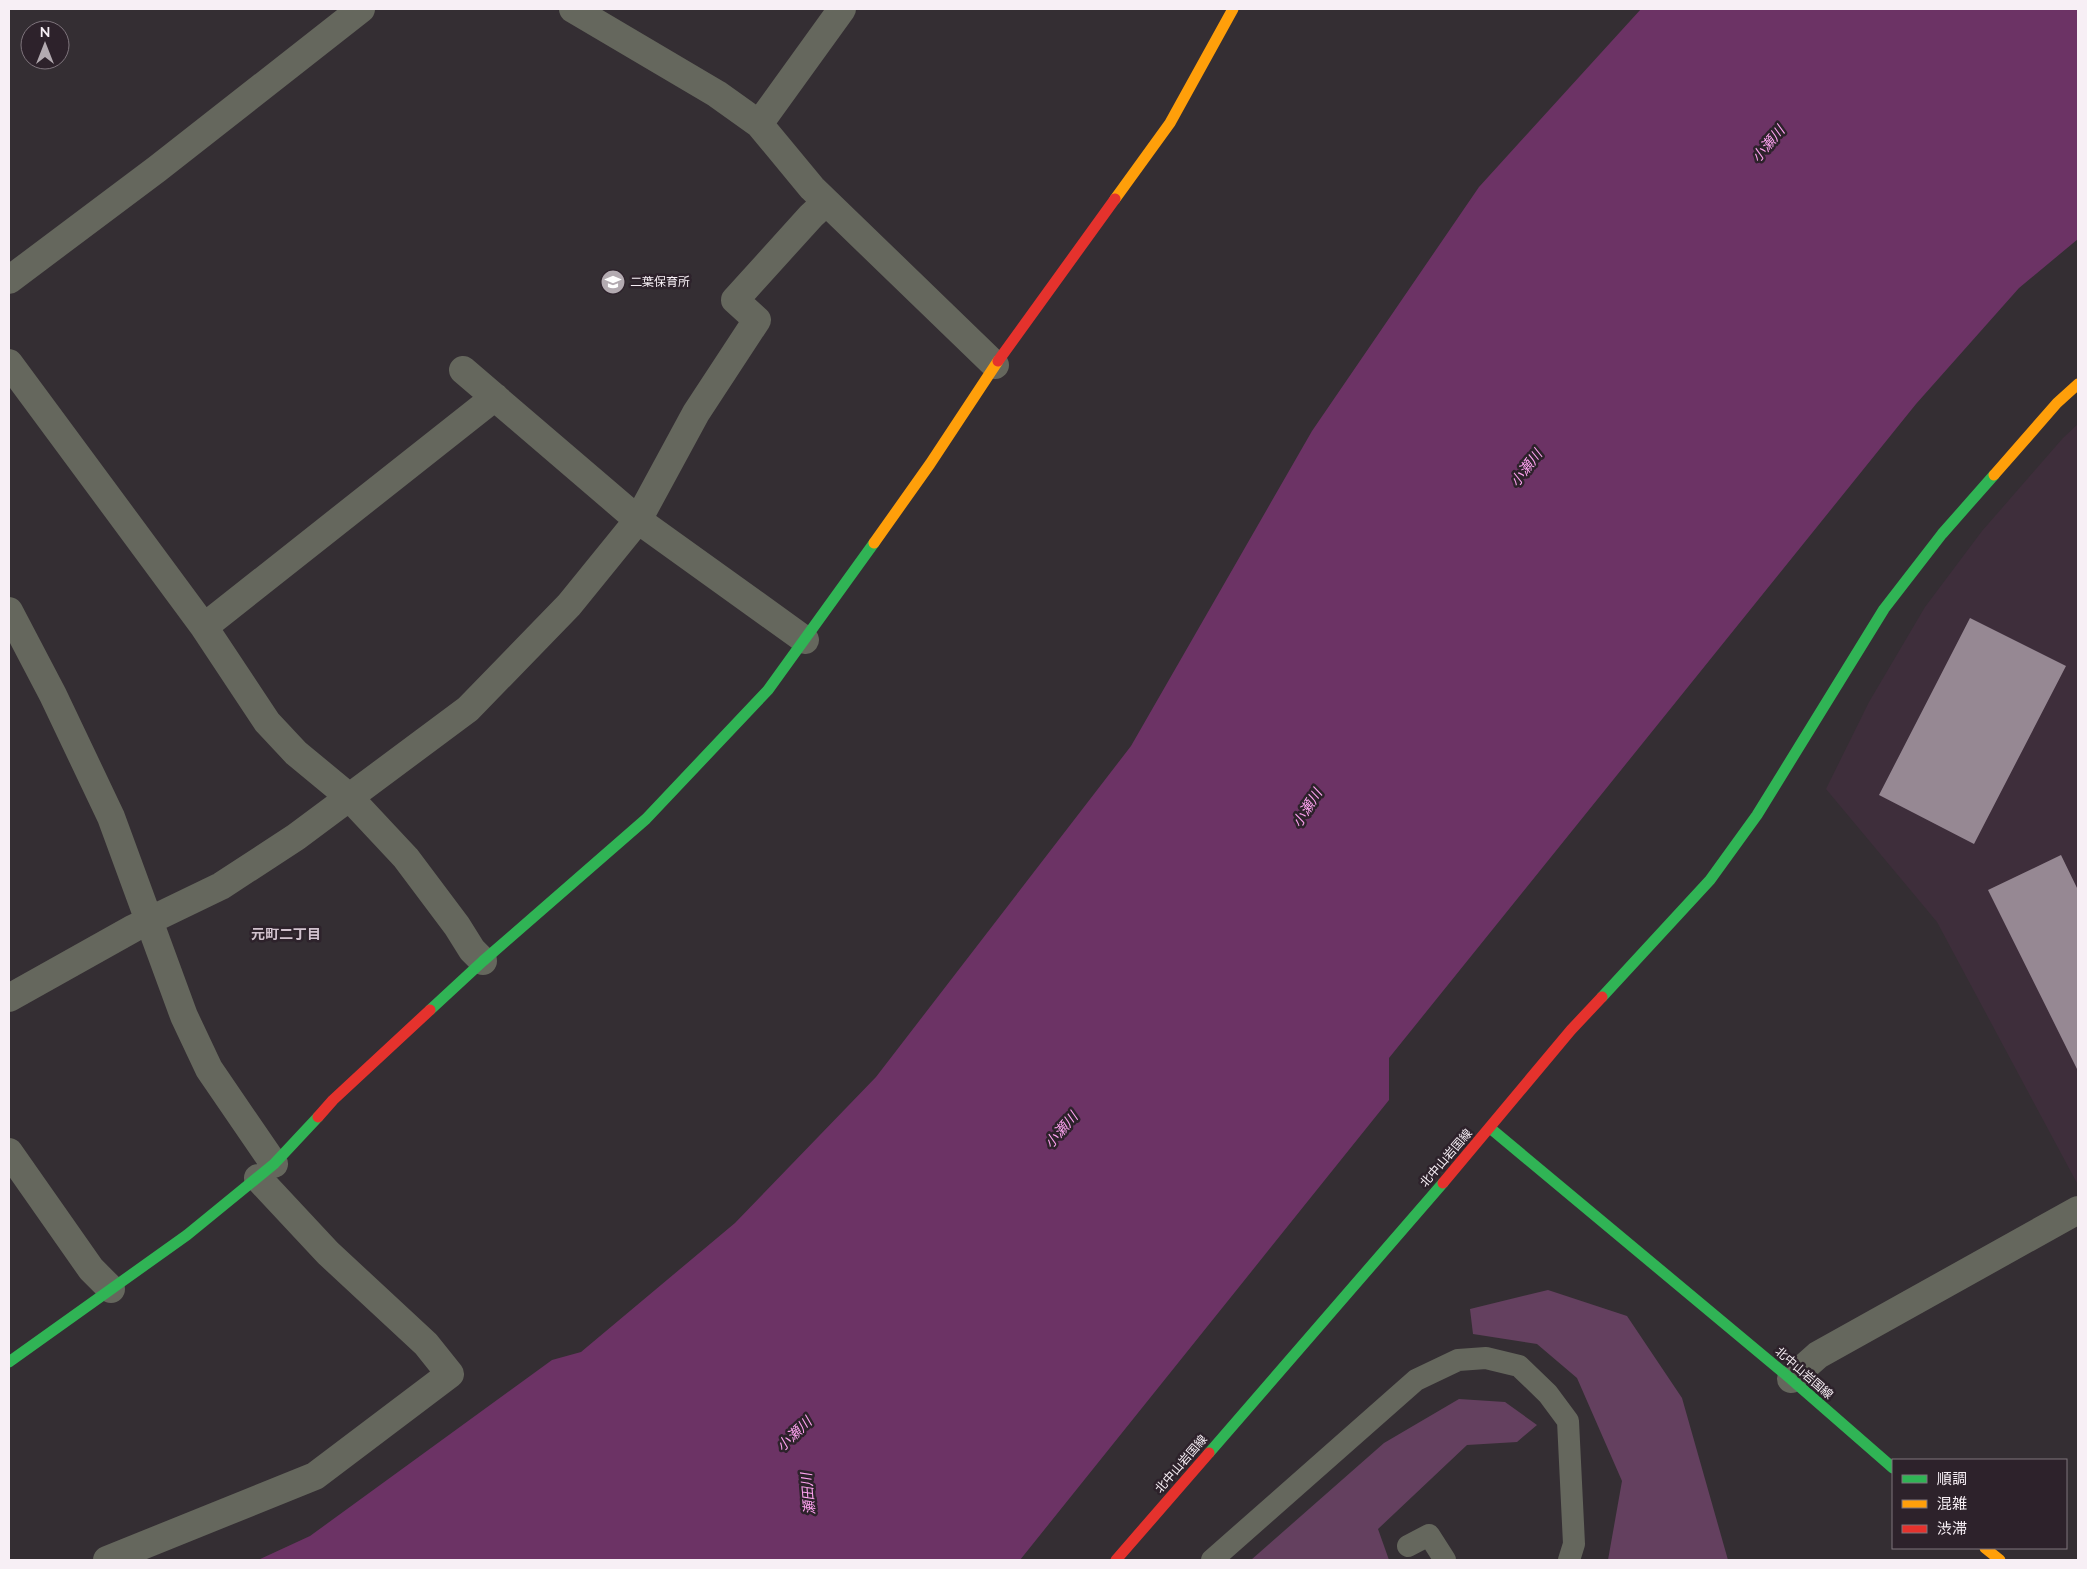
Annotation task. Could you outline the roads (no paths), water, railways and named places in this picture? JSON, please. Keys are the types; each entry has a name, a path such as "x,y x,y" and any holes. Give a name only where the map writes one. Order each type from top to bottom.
{"street":[{"path":"9,280 157,169 361,9"},
{"path":"573,9 717,94 758,124 812,188 995,365"},
{"path":"758,124 842,9"},
{"path":"9,1362 187,1235 266,1171 333,1100 483,961 646,819 768,690 806,640 930,464 995,365 1170,123 1233,9"},
{"path":"9,998 134,928 150,922 221,886 296,837 348,796 468,709 569,605 638,520 696,413 757,320 735,300 826,202"},
{"path":"9,363 204,627 267,722 296,753 348,796 406,858 472,950 483,961"},
{"path":"463,370 638,520 806,640"},
{"path":"1490,1128 1571,1030 1710,880 1757,815 1884,609 1942,534 2057,403 2078,384"},
{"path":"204,627 495,397"},
{"path":"9,611 53,695 111,817 184,1016 209,1069 266,1171 328,1253 426,1344 450,1374 315,1476 107,1560"},
{"name":"北中山岩国線","path":"1116,1560 1490,1128 1791,1379 1892,1467"},
{"path":"9,1152 91,1269 111,1289"},
{"path":"1791,1379 1818,1355 2078,1210"},
{"path":"1986,1549 2000,1560"}],"lane":[{"path":"1212,1560 1416,1380 1458,1360 1486,1358 1520,1366 1548,1394 1568,1422 1574,1544 1569,1560"},
{"path":"1408,1546 1430,1535 1445,1560"}],"water":[{"path":"1641,9 2078,9 2078,239 2019,288 1916,404 1389,1058 1389,1100 1020,1560 258,1560 310,1536 552,1360 581,1352 735,1223 876,1077 1131,746 1312,431 1479,187"}],"place":[{"name":"二葉保育所","path":"613,282"}],"district":[{"name":"元町二丁目","path":"286,934"}],"water label":[{"name":"小瀬川","path":"1768,144"},
{"name":"小瀬川","path":"1526,468"},
{"name":"小瀬川","path":"1307,808"},
{"name":"小瀬川","path":"1061,1130"},
{"name":"小瀬川","path":"794,1434"},
{"name":"瀬田川","path":"808,1494"}]}
